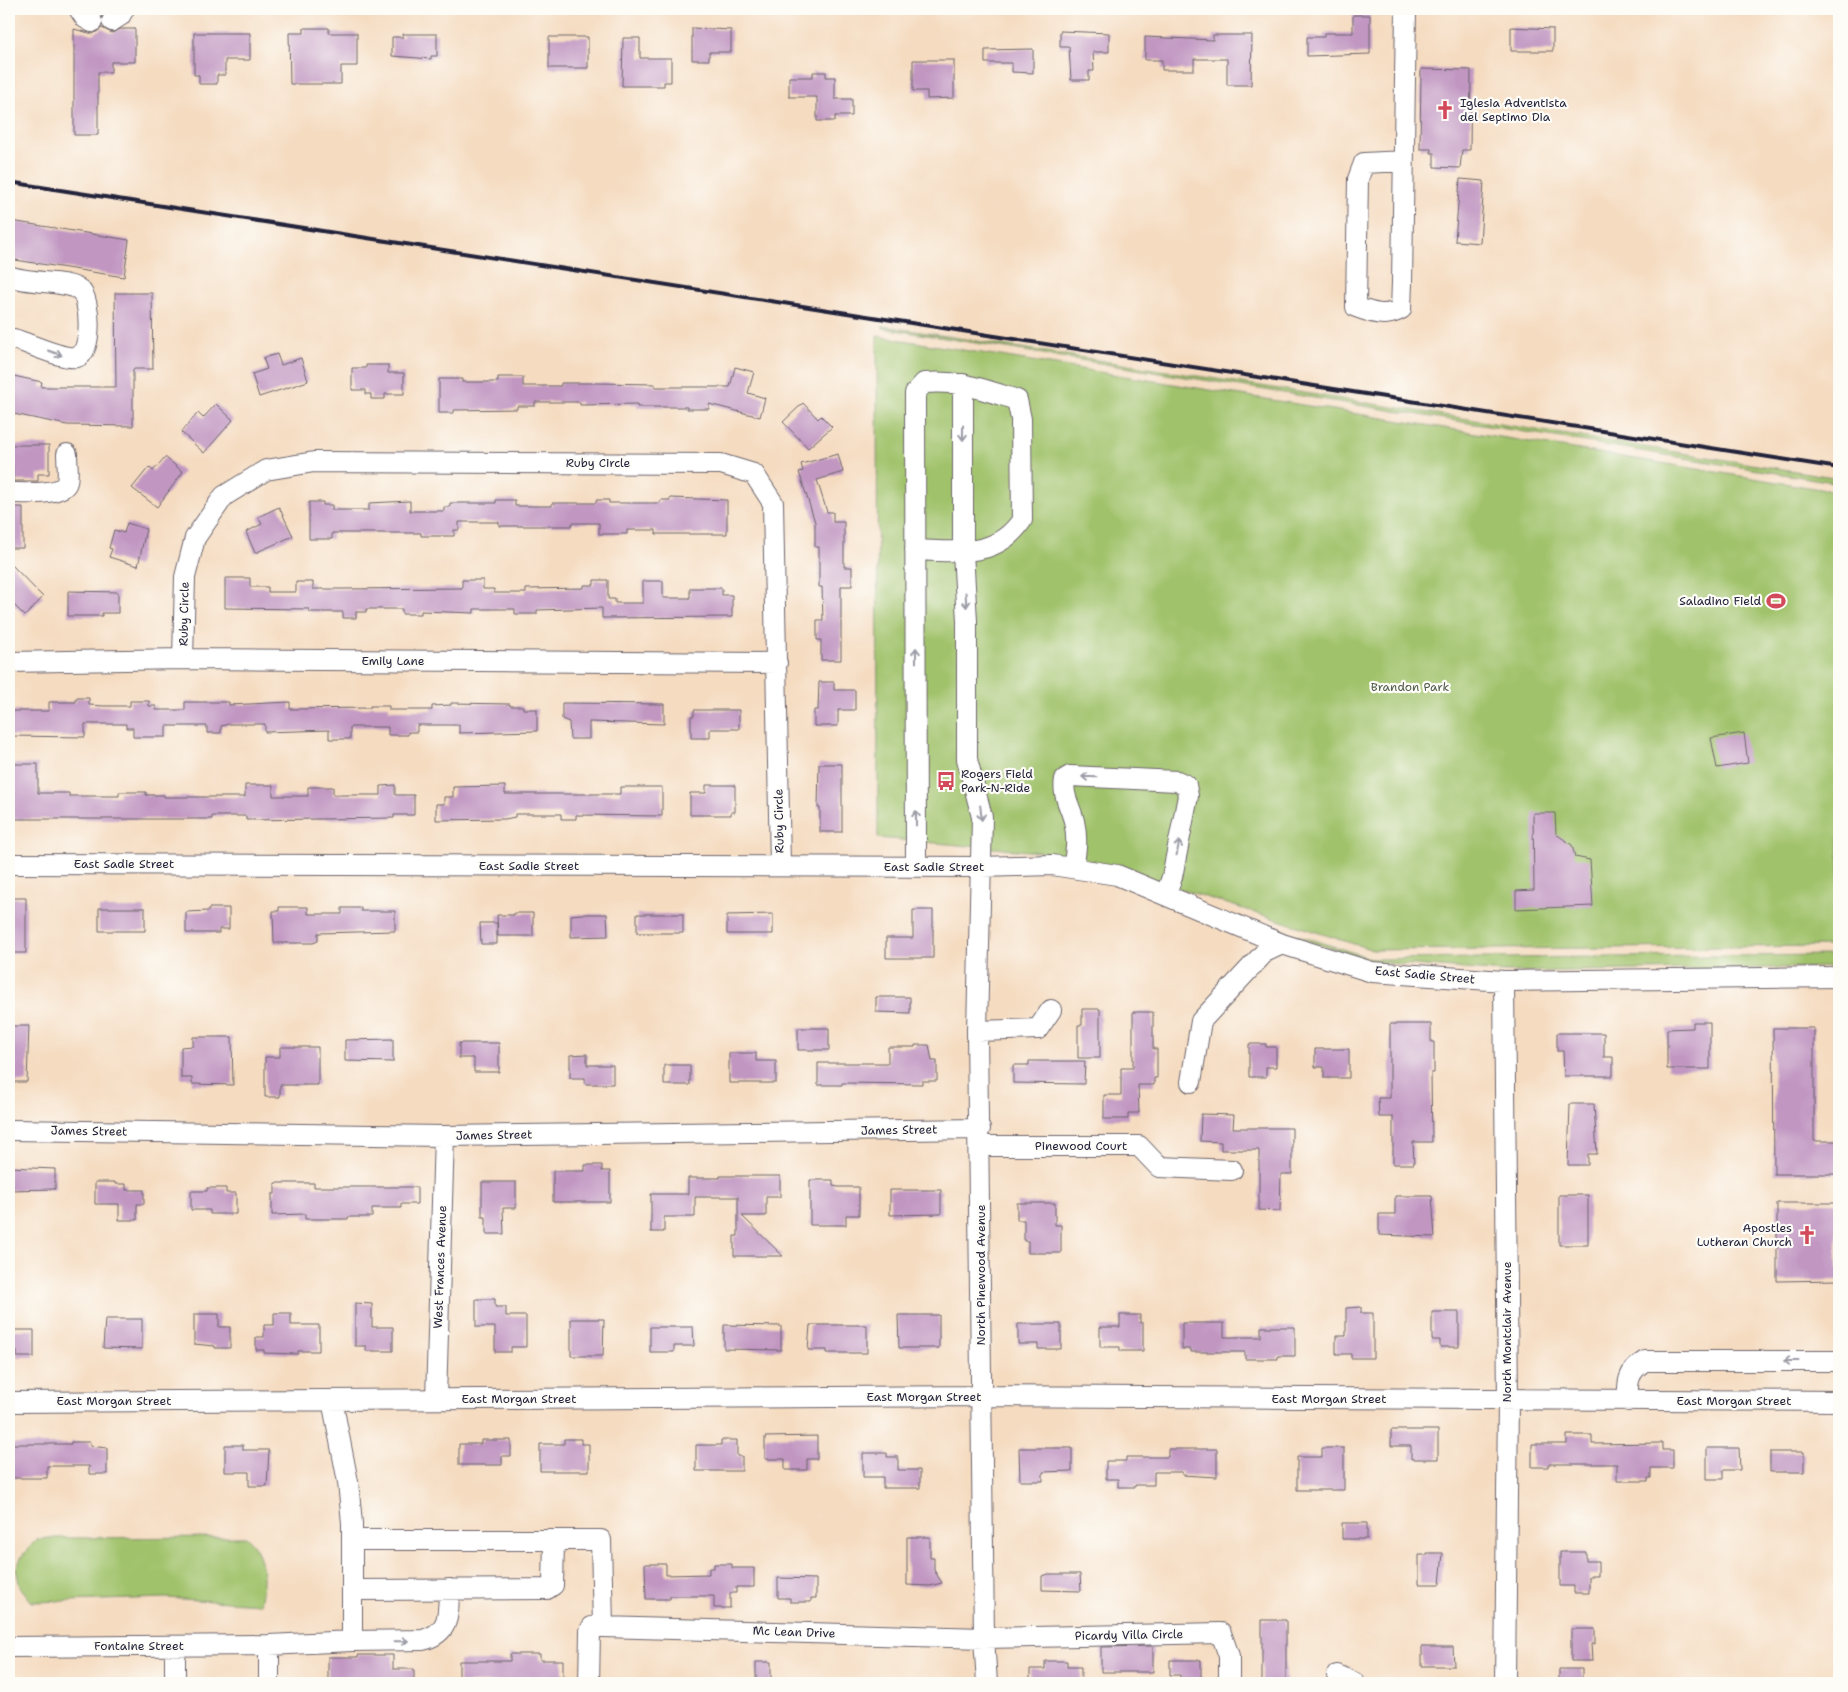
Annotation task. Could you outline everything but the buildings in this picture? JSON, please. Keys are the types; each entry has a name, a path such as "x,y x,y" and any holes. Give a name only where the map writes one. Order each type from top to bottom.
{"street":[{"path":"1404,162 1364,164 1358,179 1356,307 1373,314 1393,314 1401,308 1404,162 1406,9"},
{"path":"9,276 18,280 72,286 81,291 87,301 88,343 85,352 78,357 67,357 9,339"},
{"path":"915,550 963,552 999,544 1014,533 1022,520 1021,419 1017,400 948,381 924,383 915,393 915,550 916,867"},
{"name":"North Pinewood Avenue","path":"963,384 963,552 967,621 967,759 982,816 978,1031 984,1638 987,1683"},
{"path":"9,493 54,492 63,488 67,483 67,454"},
{"name":"Ruby Circle","path":"183,659 185,577 195,538 224,496 266,470 314,462 721,464 754,474 773,503 780,866"},
{"name":"Emily Lane","path":"9,662 183,659 777,663"},
{"path":"1072,868 1077,844 1076,832 1064,797 1065,779 1070,776 1177,781 1186,785 1188,796 1172,878 1166,895"},
{"name":"East Sadie Street","path":"9,864 916,867 1052,865 1117,875 1282,944 1372,972 1504,982 1839,977"},
{"path":"1191,1082 1201,1021 1265,952 1282,944"},
{"name":"North Montclair Avenue","path":"1504,982 1508,1401 1505,1683"},
{"path":"978,1031 1038,1029 1051,1010"},
{"name":"James Street","path":"9,1130 444,1136 980,1137"},
{"name":"West Frances Avenue","path":"436,1399 444,1136"},
{"name":"Pinewood Court","path":"980,1137 1139,1146 1159,1167 1232,1170"},
{"path":"1628,1401 1627,1382 1632,1369 1646,1360 1839,1361"},
{"name":"East Morgan Street","path":"9,1402 982,1396 1508,1401 1839,1401"},
{"path":"332,1400 348,1482 352,1540 352,1641"},
{"path":"352,1540 601,1540 603,1627 592,1628 590,1631 589,1683"},
{"path":"352,1590 547,1589 553,1585 555,1578 554,1540"},
{"name":"Fontaine Street","path":"9,1647 269,1645 423,1640 433,1637 442,1630 448,1618 449,1590"},
{"name":"Mc Lean Drive","path":"603,1627 984,1638"},
{"name":"Picardy Villa Circle","path":"984,1638 1221,1633 1229,1656 1229,1683"},
{"path":"269,1645 269,1683"},
{"path":"175,1646 175,1683"},
{"path":"1336,1675 1355,1683"}],"green space":[{"path":"883,326 1839,478 1839,483 883,328"},
{"name":"Brandon Park","path":"877,336 1839,492 1839,946 1373,950 1073,855 878,838"},
{"path":"1252,921 1374,959 1839,955 1839,967 1505,972 1374,962 1285,934"},
{"path":"246,1537 253,1544 261,1559 263,1586 260,1604 166,1598 32,1602 20,1587 16,1569 22,1556 36,1540 49,1538"}],"railway":[{"path":"9,182 1839,468"}],"place":[{"name":"Iglesia Adventista del Septimo Dia","path":"1445,110"},
{"name":"Saladino Field","path":"1776,601"},
{"name":"Rogers Field Park-N-Ride","path":"946,781"},
{"name":"Apostles Lutheran Church","path":"1807,1235"}]}
